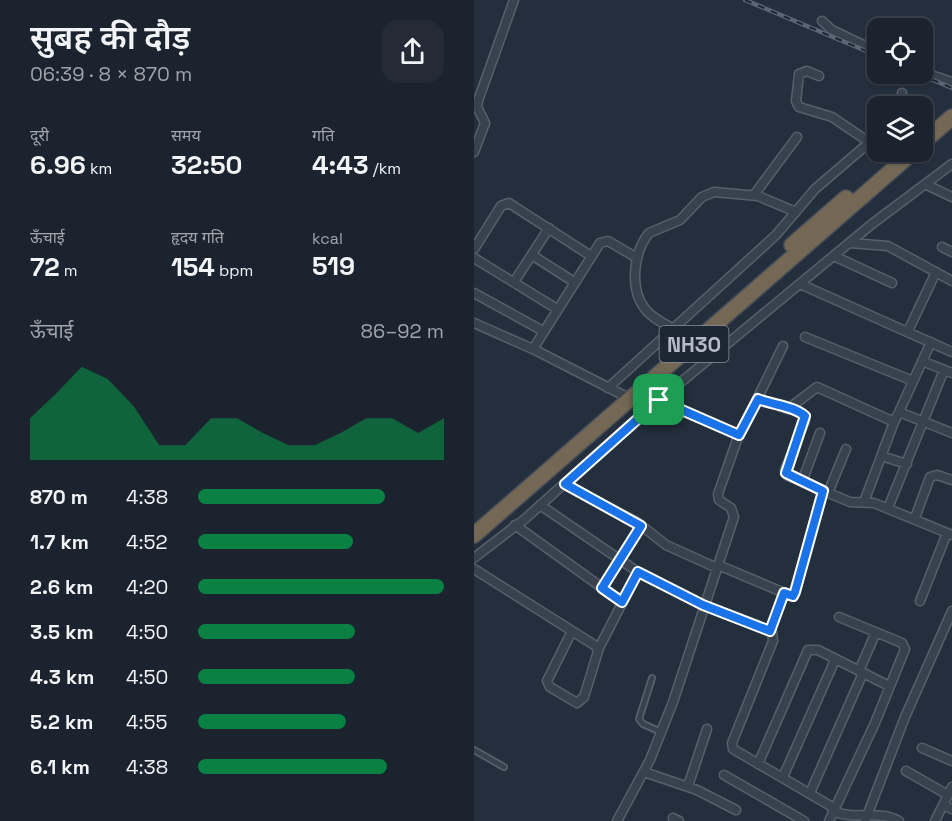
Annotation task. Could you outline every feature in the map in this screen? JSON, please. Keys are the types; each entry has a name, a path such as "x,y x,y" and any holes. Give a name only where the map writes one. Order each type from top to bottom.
{"highway":[{"path":"933,121 952,105"},
{"path":"933,133 952,117"},
{"name":"NH30","path":"474,524 888,162"},
{"name":"NH30","path":"474,535 902,162"}],"street":[{"path":"474,152 485,123 477,107 478,101 514,0"},
{"path":"822,21 832,30 867,47"},
{"path":"819,76 807,71 799,74 797,105 841,122 867,141"},
{"path":"933,76 952,82"},
{"path":"754,195 797,137"},
{"path":"609,388 776,235 815,189 867,144"},
{"path":"474,558 540,506 659,400 850,243 952,164"},
{"path":"927,185 952,197"},
{"path":"674,329 650,314 641,303 636,285 637,258 644,239 652,230 680,220 709,193 722,191 754,195 796,212"},
{"path":"474,249 501,206 512,203 591,256"},
{"path":"514,282 549,228"},
{"path":"533,349 600,243 606,240 637,258"},
{"path":"850,243 883,244 952,281"},
{"path":"942,247 952,252"},
{"path":"532,255 574,282"},
{"path":"834,256 892,282"},
{"path":"474,258 557,309"},
{"path":"908,331 936,272"},
{"path":"800,284 952,352"},
{"path":"474,292 543,331"},
{"path":"474,323 533,349 623,395"},
{"path":"805,337 913,381"},
{"path":"864,502 894,422 931,342"},
{"path":"617,821 644,772 661,732 734,517 731,508 719,500 718,494 739,435 783,346"},
{"path":"888,508 948,372 922,361"},
{"path":"793,408 810,390 817,387 894,422"},
{"path":"758,399 783,408 793,408 805,416 785,470 788,476 850,502 864,502 888,508 949,534 920,601"},
{"path":"659,400 739,435"},
{"path":"899,412 952,433"},
{"path":"802,482 820,433"},
{"path":"565,484 641,526 666,545 793,596 825,492 846,449"},
{"path":"881,456 906,464"},
{"path":"915,518 930,477 937,475 952,480"},
{"path":"540,506 638,572 703,605 770,631 775,637 732,742 735,752 783,777 846,816 867,818 882,815 899,821"},
{"path":"515,525 622,602"},
{"path":"602,588 641,526"},
{"path":"474,569 598,648"},
{"path":"572,631 547,681 550,687 572,702 580,702 584,698 598,648 638,572"},
{"path":"770,631 784,593"},
{"path":"867,818 905,717 952,611"},
{"path":"829,821 875,723 905,647 840,616"},
{"path":"810,793 876,632"},
{"path":"758,764 806,653 815,649 889,686"},
{"path":"783,777 836,660"},
{"path":"688,786 707,729"},
{"path":"922,748 952,761"},
{"path":"906,771 951,791 935,821"},
{"path":"644,772 688,786 736,810"},
{"path":"724,775 802,820"},
{"path":"943,805 952,809"}],"lane":[{"path":"652,678 639,719 642,724 661,732"},
{"path":"474,750 504,767"}],"railway":[{"path":"745,0 867,51"},
{"path":"933,80 952,88"}],"route":[{"path":"758,399 783,408 793,408 805,416 785,470 788,476 823,491 794,595 784,593 770,631 703,605 638,572 622,602 602,588 641,526 565,484 659,400 739,435 758,399"}]}
